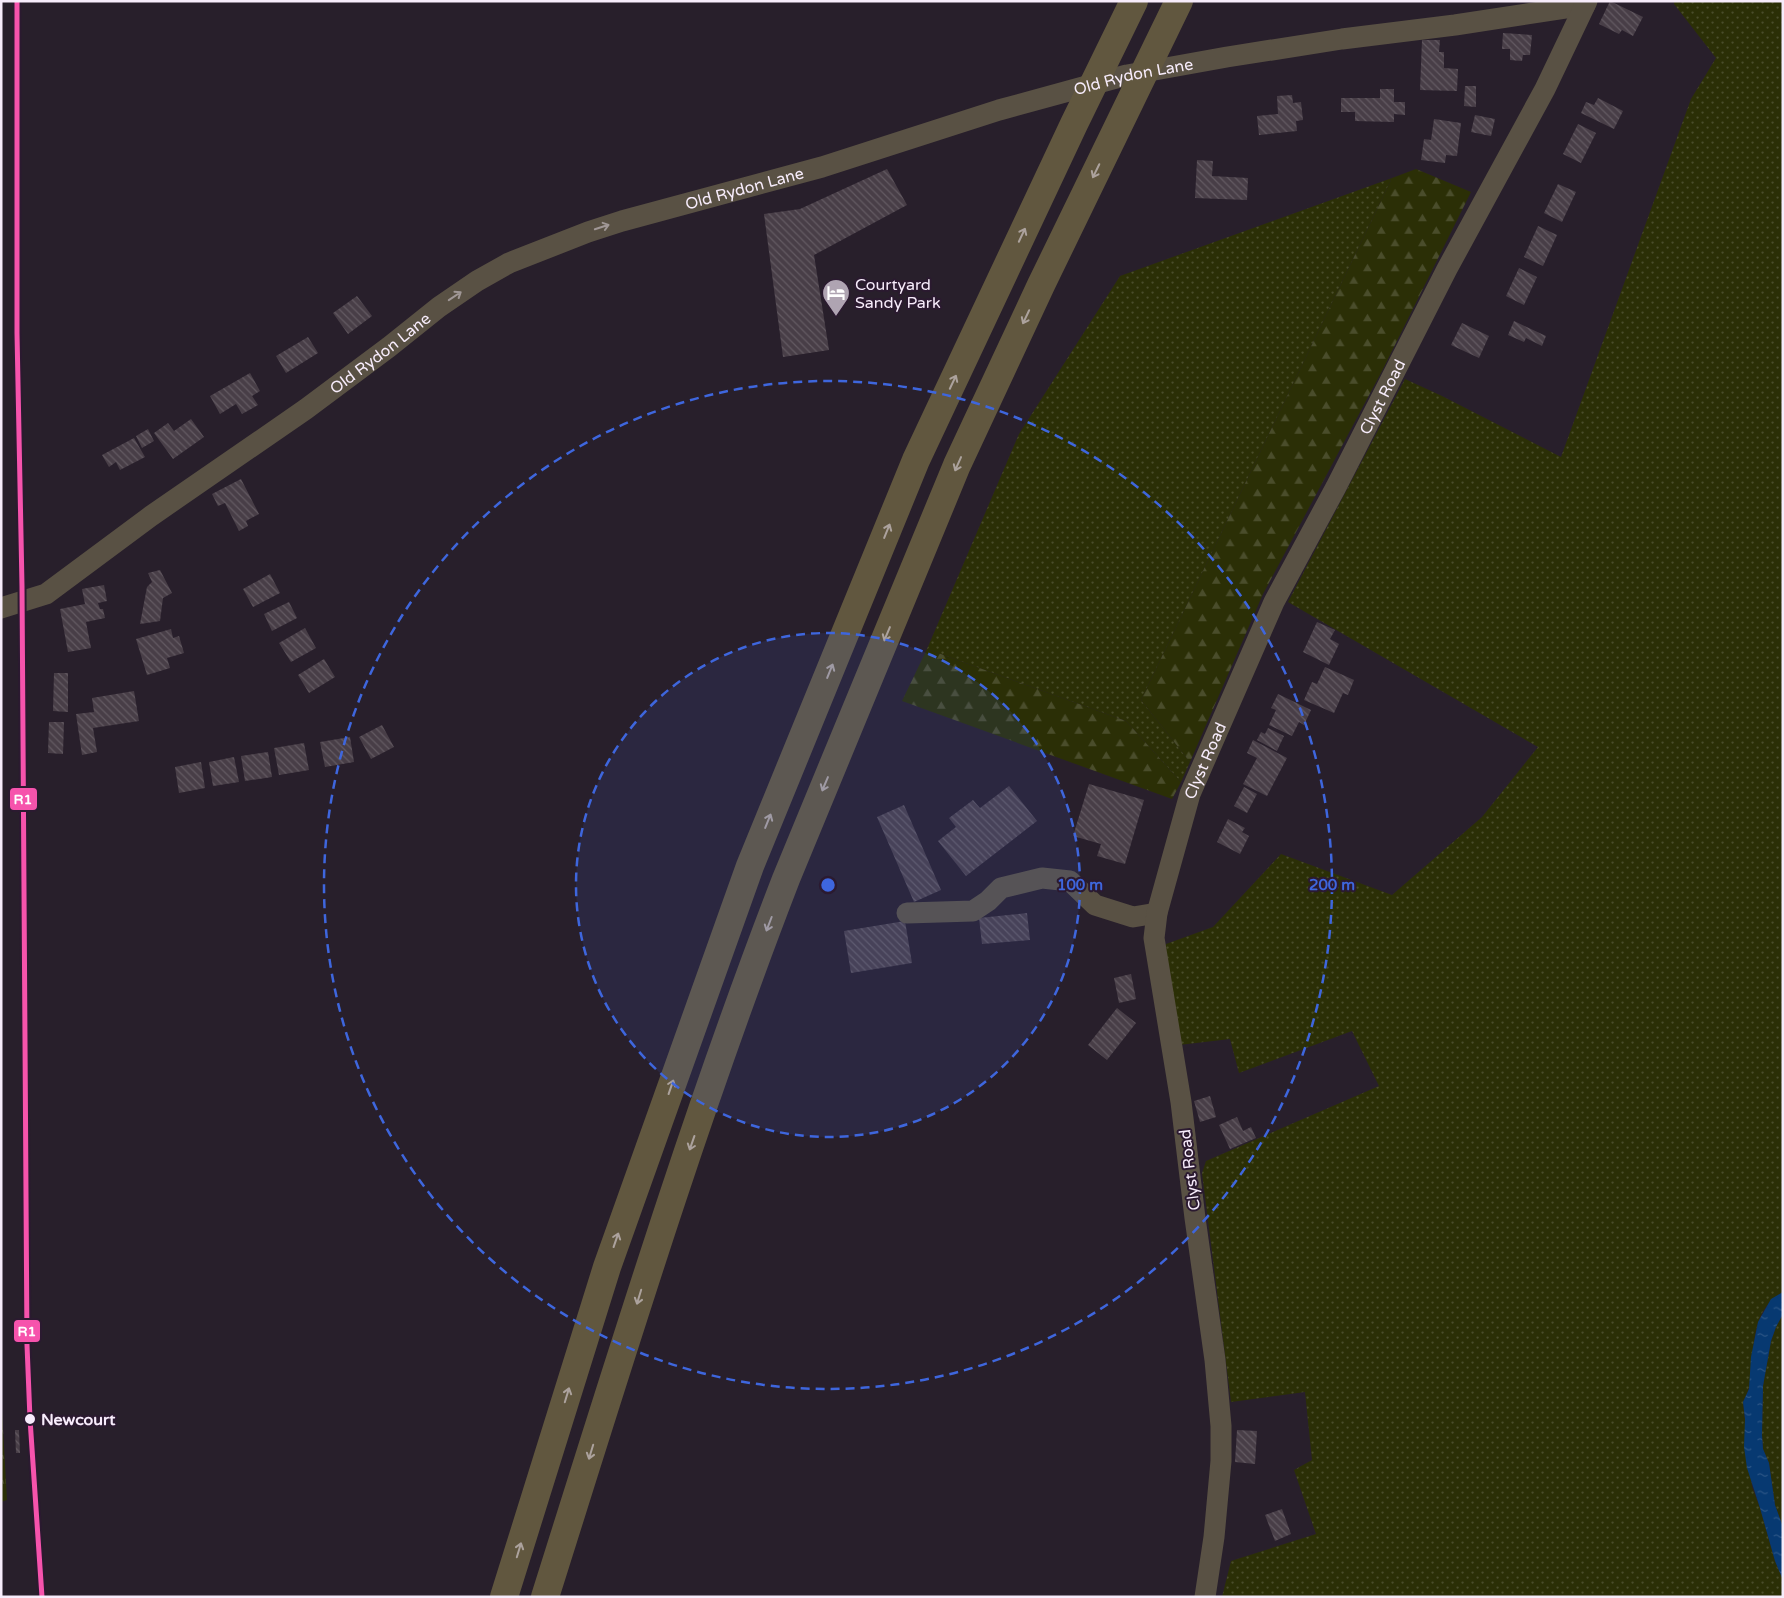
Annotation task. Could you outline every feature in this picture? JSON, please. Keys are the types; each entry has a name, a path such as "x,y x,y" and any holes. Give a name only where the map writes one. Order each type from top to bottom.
{"highway":[{"path":"1074,124 1088,66 1116,1"},
{"path":"504,1597 607,1267 750,866 916,460 1134,1"},
{"path":"545,1597 647,1272 760,947 786,878 957,465 1041,285 1179,1"},
{"path":"1118,127 1198,1"}],"street":[{"name":"Old Rydon Lane","path":"1,608 46,594 151,516 306,409 439,307 477,281 509,264 588,232 822,167 1000,110 1127,75 1227,57 1342,39 1455,25 1586,3"},
{"name":"Clyst Road","path":"1205,1597 1222,1462 1221,1426 1215,1360 1181,1102 1154,938 1157,912 1190,794 1274,602 1336,487 1448,269 1545,89 1586,3"},
{"path":"907,913 973,911 988,901 1001,888 1042,878 1070,881 1095,904 1133,918 1157,912"}],"green space":[{"path":"1674,1 1783,1 1783,1292 1771,1300 1758,1322 1749,1387 1743,1402 1752,1487 1775,1561 1783,1580 1783,1597 1222,1597 1231,1561 1316,1534 1294,1470 1312,1460 1305,1392 1231,1402 1202,1173 1206,1161 1379,1086 1352,1031 1239,1073 1230,1039 1179,1045 1166,969 1166,944 1213,927 1281,854 1392,895 1482,817 1538,747 1288,602 1405,379 1561,457 1691,99 1716,58 1674,4"},
{"path":"1416,169 1471,192 1383,369 1263,594 1190,762 1141,700 1392,178"},
{"path":"1392,178 1141,700 1190,762 1181,782 1126,721 927,649 1019,434 1120,276"},
{"path":"927,649 1126,721 1181,782 1172,799 902,701"},
{"path":"1783,1314 1783,1527 1775,1505 1769,1463 1763,1449 1762,1435 1763,1386 1771,1341"},
{"path":"1,1393 7,1500 1,1502"}],"water":[{"path":"1783,1292 1783,1314 1771,1341 1763,1386 1762,1435 1763,1449 1769,1463 1775,1505 1783,1527 1783,1580 1775,1561 1747,1468 1744,1447 1745,1419 1743,1402 1749,1389 1751,1357 1758,1322 1771,1299"}],"building":[{"path":"1610,1 1643,17 1633,36 1622,30 1619,34 1599,24"},
{"path":"1503,33 1532,35 1530,55 1523,55 1522,61 1510,60 1510,49 1502,49"},
{"path":"1422,40 1440,40 1439,52 1444,52 1444,68 1458,69 1457,91 1420,90"},
{"path":"1465,86 1476,86 1476,107 1464,106"},
{"path":"1380,89 1394,89 1394,102 1405,102 1405,115 1394,114 1394,122 1355,121 1355,112 1341,112 1341,98 1380,98"},
{"path":"1292,95 1293,103 1301,102 1303,120 1296,121 1297,131 1259,135 1257,116 1278,114 1277,96"},
{"path":"1598,98 1623,111 1614,129 1581,113 1586,102 1594,105"},
{"path":"1475,115 1495,119 1491,136 1471,132"},
{"path":"1434,119 1461,123 1457,156 1446,155 1445,163 1421,160 1424,139 1431,140"},
{"path":"1578,124 1596,133 1581,163 1563,154"},
{"path":"1197,160 1213,161 1212,176 1248,178 1247,200 1195,198"},
{"path":"887,169 907,205 814,255 829,350 783,357 764,214 800,209"},
{"path":"1558,184 1576,192 1562,222 1544,213"},
{"path":"1538,226 1557,235 1543,266 1524,257"},
{"path":"1519,268 1537,277 1524,305 1506,296"},
{"path":"357,296 372,316 348,334 333,313"},
{"path":"1514,321 1546,336 1542,346 1526,338 1524,342 1508,335"},
{"path":"1462,323 1489,336 1479,358 1451,345"},
{"path":"308,337 318,353 286,373 276,356"},
{"path":"250,373 260,391 252,396 258,405 242,414 236,404 220,414 210,396"},
{"path":"191,419 204,437 173,459 154,433 168,423 174,431"},
{"path":"148,429 154,441 142,448 136,436"},
{"path":"134,438 145,457 120,470 116,462 109,467 102,455"},
{"path":"241,479 259,514 246,521 248,526 239,531 225,503 218,506 212,494"},
{"path":"160,570 172,593 163,598 160,621 140,624 147,587 152,582 148,573"},
{"path":"270,574 280,593 253,607 243,589"},
{"path":"104,585 107,601 98,603 100,609 103,609 105,618 86,622 91,648 68,652 60,609 85,604 82,589"},
{"path":"289,602 297,618 272,631 264,614"},
{"path":"1317,622 1335,630 1330,639 1339,644 1329,665 1303,652"},
{"path":"305,628 316,648 291,662 279,643"},
{"path":"171,629 173,638 179,636 184,653 167,658 170,668 147,675 136,639"},
{"path":"324,659 335,677 309,693 298,675"},
{"path":"1325,667 1354,680 1348,695 1343,693 1334,713 1304,700 1312,682 1317,684"},
{"path":"54,673 68,673 68,712 53,711"},
{"path":"134,691 139,721 93,728 97,752 82,755 76,714 94,712 92,698"},
{"path":"1278,694 1311,710 1304,725 1299,722 1292,736 1269,725 1276,710 1271,708"},
{"path":"49,722 64,722 63,754 48,753"},
{"path":"382,725 394,747 371,759 359,737"},
{"path":"1268,728 1284,736 1277,751 1257,740 1261,732 1265,734"},
{"path":"350,737 354,762 325,767 320,742"},
{"path":"1253,740 1287,758 1267,796 1243,784 1257,758 1247,753"},
{"path":"304,743 309,770 279,775 274,748"},
{"path":"268,752 272,777 245,781 241,756"},
{"path":"234,757 239,782 213,786 209,762"},
{"path":"201,762 205,788 179,793 175,767"},
{"path":"1089,784 1144,800 1125,864 1097,856 1101,844 1073,836"},
{"path":"1009,786 1037,821 966,876 938,841 956,827 949,818 973,800 980,808"},
{"path":"1244,787 1257,794 1247,813 1234,806"},
{"path":"904,805 941,890 914,902 877,817"},
{"path":"1228,819 1245,828 1242,832 1249,836 1240,854 1217,842"},
{"path":"1027,913 1030,940 982,944 979,918"},
{"path":"905,921 912,963 851,973 844,931"},
{"path":"1131,974 1136,999 1119,1003 1114,978"},
{"path":"1117,1008 1136,1023 1107,1060 1088,1045"},
{"path":"1210,1096 1216,1117 1200,1122 1194,1101"},
{"path":"1237,1117 1243,1131 1251,1127 1256,1138 1230,1149 1219,1125"},
{"path":"15,1430 19,1430 20,1453 16,1453"},
{"path":"1237,1430 1257,1431 1255,1464 1235,1462"},
{"path":"1282,1509 1291,1534 1275,1541 1265,1515"}],"transit line":[{"name":"R1","path":"17,1 17,333 22,586 27,1345 42,1597"}],"place":[{"name":"Courtyard Sandy Park","path":"836,317"},
{"name":"Newcourt","path":"30,1419"}]}
